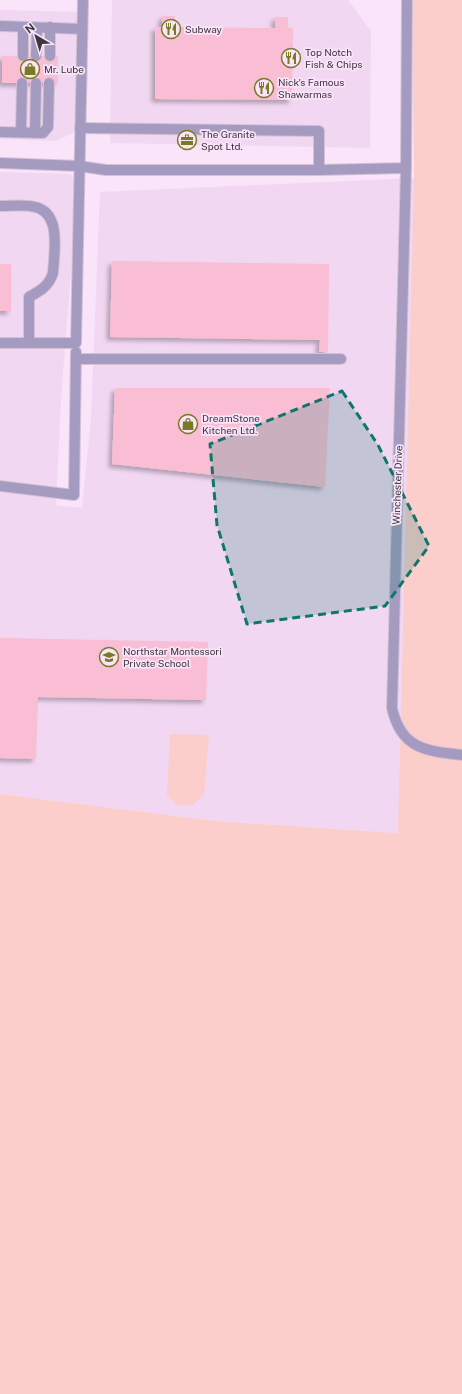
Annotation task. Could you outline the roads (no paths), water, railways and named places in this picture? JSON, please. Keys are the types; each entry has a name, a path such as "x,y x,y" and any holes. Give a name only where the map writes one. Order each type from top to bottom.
{"street":[{"path":"0,486 74,495 79,166 84,0"},
{"name":"Winchester Drive","path":"407,0 406,168 392,708 394,718 402,733 412,743 432,751 462,755"},
{"path":"0,26 82,28"},
{"path":"23,27 23,56"},
{"path":"50,27 50,56"},
{"path":"36,56 37,28"},
{"path":"21,132 22,83"},
{"path":"35,132 36,83"},
{"path":"0,132 43,133 48,127 49,83"},
{"path":"80,128 320,131 319,170"},
{"path":"0,163 79,166 106,170 319,170 406,168"},
{"path":"0,206 36,207 47,214 52,222 54,232 53,274 51,280 45,288 29,297 29,342"},
{"path":"0,343 76,343"},
{"path":"76,359 341,359"}],"place":[{"name":"Subway","path":"171,29"},
{"name":"Top Notch Fish & Chips","path":"291,58"},
{"name":"Mr. Lube","path":"30,69"},
{"name":"Nick's Famous Shawarmas","path":"264,88"},
{"name":"The Granite Spot Ltd.","path":"187,140"},
{"name":"DreamStone Kitchen Ltd.","path":"188,424"},
{"name":"Northstar Montessori Private School","path":"109,657"}]}
